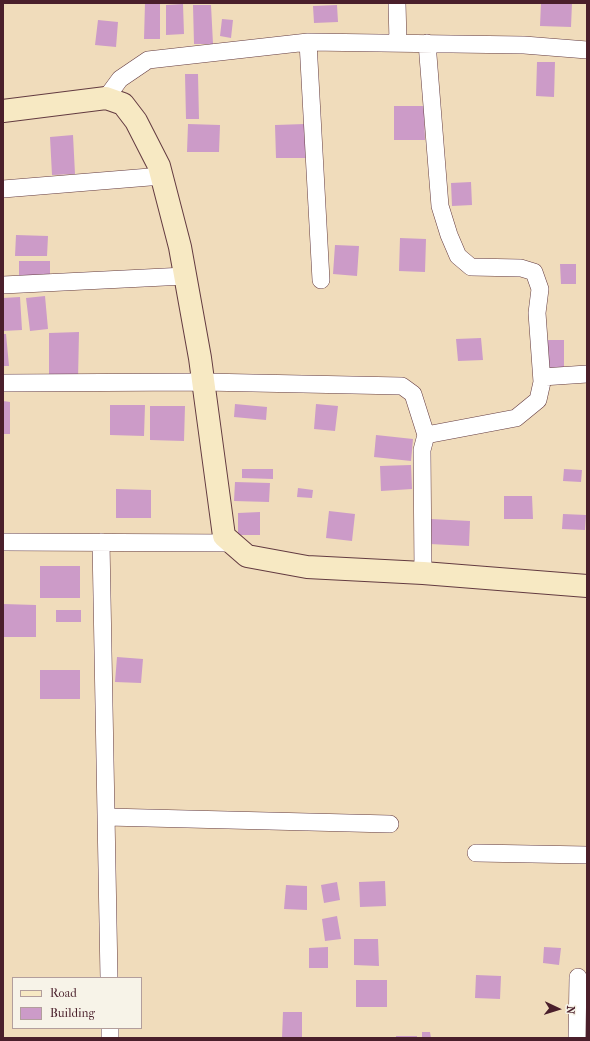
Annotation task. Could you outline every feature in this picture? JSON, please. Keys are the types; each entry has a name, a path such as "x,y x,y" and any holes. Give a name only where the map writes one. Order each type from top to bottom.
{"main road":[{"path":"3,111 106,98 123,104 136,121 159,166 180,247 203,382 224,536 247,556 307,566 423,573 587,586"}],"street":[{"path":"397,3 398,42"},
{"path":"308,42 321,280"},
{"path":"106,98 120,79 148,60 308,42 398,42 524,45 587,50"},
{"path":"426,435 516,418 538,400 542,377 537,313 540,289 534,272 521,268 471,267 458,256 449,235 440,206 427,43"},
{"path":"3,189 162,176"},
{"path":"3,285 185,276"},
{"path":"542,377 587,374"},
{"path":"3,383 203,382 402,386 413,394 426,435 422,450 423,573"},
{"path":"3,542 232,543"},
{"path":"101,542 109,977"},
{"path":"107,817 390,824"},
{"path":"476,853 587,855"},
{"path":"577,1038 578,978"}],"building":[{"path":"145,3 160,3 160,39 144,39"},
{"path":"541,3 572,3 571,27 540,26"},
{"path":"183,4 184,34 166,35 166,5"},
{"path":"193,5 211,5 213,44 194,44"},
{"path":"337,5 338,22 314,23 313,6"},
{"path":"222,19 233,20 231,38 220,36"},
{"path":"98,20 118,22 116,47 95,45"},
{"path":"537,62 555,62 554,97 536,96"},
{"path":"185,74 198,74 199,119 186,119"},
{"path":"394,106 424,106 425,140 394,140"},
{"path":"188,124 220,125 219,152 187,152"},
{"path":"305,124 306,158 276,158 275,125"},
{"path":"73,135 75,174 52,175 50,137"},
{"path":"471,182 472,205 452,206 451,183"},
{"path":"16,235 48,236 47,256 15,256"},
{"path":"400,238 426,239 425,272 399,271"},
{"path":"335,245 359,246 357,276 333,274"},
{"path":"19,261 50,261 50,278 19,277"},
{"path":"560,264 576,264 576,284 561,284"},
{"path":"45,296 48,329 30,331 26,298"},
{"path":"20,297 22,330 3,331 3,298"},
{"path":"79,332 78,380 49,380 49,333"},
{"path":"3,334 6,334 9,366 3,366"},
{"path":"481,338 483,360 458,361 456,339"},
{"path":"547,340 564,340 564,369 547,369"},
{"path":"3,401 10,402 10,434 3,434"},
{"path":"235,404 267,407 266,420 234,417"},
{"path":"316,404 338,406 335,431 314,429"},
{"path":"110,405 145,405 144,436 110,435"},
{"path":"150,406 185,406 184,441 150,440"},
{"path":"376,435 413,439 411,461 374,457"},
{"path":"411,465 412,489 381,491 380,466"},
{"path":"242,469 273,469 273,479 242,478"},
{"path":"564,469 582,470 581,482 563,481"},
{"path":"235,482 270,483 269,502 234,501"},
{"path":"298,488 313,490 312,498 297,497"},
{"path":"116,489 151,490 151,518 116,518"},
{"path":"504,496 532,496 533,519 504,519"},
{"path":"329,511 355,514 352,541 326,538"},
{"path":"260,512 260,535 238,535 238,513"},
{"path":"563,514 586,515 585,530 562,529"},
{"path":"431,519 470,521 469,546 430,544"},
{"path":"40,566 80,566 80,598 40,598"},
{"path":"3,604 36,605 36,637 3,637"},
{"path":"56,610 81,610 81,622 56,622"},
{"path":"117,657 143,659 141,683 115,682"},
{"path":"40,670 80,670 80,699 40,699"},
{"path":"385,881 386,906 360,907 359,882"},
{"path":"337,882 340,900 324,903 321,885"},
{"path":"286,885 307,886 307,910 284,909"},
{"path":"337,916 341,939 325,941 322,919"},
{"path":"354,939 378,939 379,966 354,965"},
{"path":"328,947 328,968 309,968 309,948"},
{"path":"544,947 561,948 559,965 543,963"},
{"path":"476,975 501,976 500,999 475,998"},
{"path":"356,980 387,980 387,1007 356,1007"},
{"path":"283,1012 302,1012 302,1038 282,1038"},
{"path":"422,1032 430,1032 431,1038 422,1038"},
{"path":"396,1036 417,1036 417,1038 396,1038"}]}
